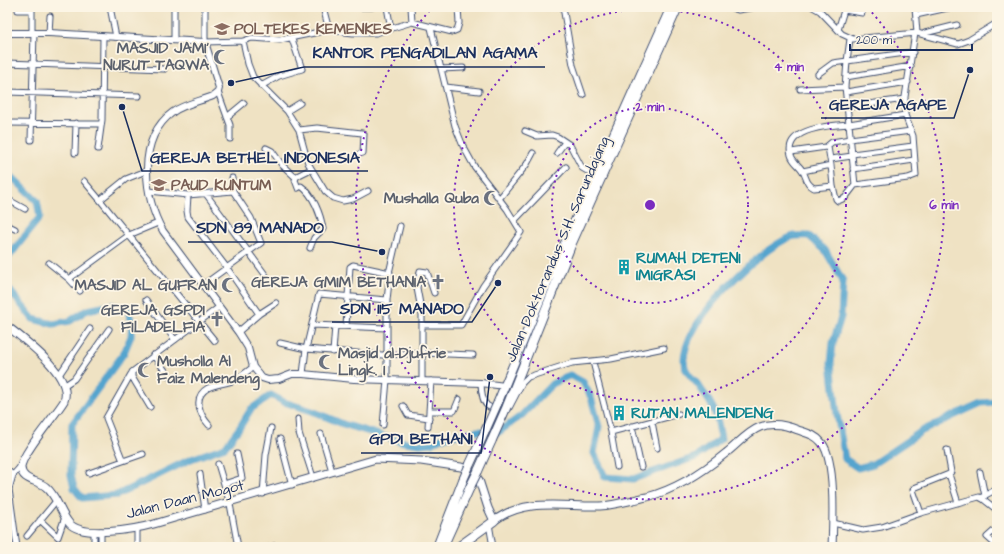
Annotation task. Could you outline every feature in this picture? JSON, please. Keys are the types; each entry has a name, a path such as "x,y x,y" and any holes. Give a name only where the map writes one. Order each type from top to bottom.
{"main road":[{"name":"Jalan Doktorandus S.H. Sarundajang","path":"443,547 507,406 589,199 596,176 671,7"},
{"name":"Jalan Doktorandus S.H. Sarundajang","path":"437,547 463,480 505,386 547,283 589,199 678,7"},
{"path":"7,326 30,345 59,375 65,385 66,394 64,401 34,442 21,466"},
{"path":"458,547 505,513 516,508 552,504 599,506 615,504 662,492 677,486 706,469 759,428 777,424 788,426 816,437 827,452 834,499 832,547"},
{"name":"Jalan Daan Mogot","path":"21,466 25,477 45,486 65,517 75,528 98,531 137,529 230,504 332,471 376,459 421,461 461,466 469,470 476,476 492,522"},
{"path":"488,508 497,514 505,513"}],"street":[{"path":"8,7 7,33 116,36 189,42 243,41 252,38 270,40 292,38 329,30 362,34 376,33 412,22 431,28 452,32 456,31 459,23 458,7"},
{"path":"110,7 116,36"},
{"path":"174,7 174,40"},
{"path":"205,7 205,42 219,88 218,92 230,127 230,139"},
{"path":"323,7 329,30"},
{"path":"344,7 372,7"},
{"path":"387,7 390,29"},
{"path":"411,7 412,22"},
{"path":"563,7 573,65 583,95"},
{"path":"729,7 738,10 756,7"},
{"path":"813,7 820,11 849,42 846,90 855,185"},
{"path":"828,147 833,186 836,199 838,201 845,198 855,185 914,176 917,172 914,160 913,136 905,115 904,99 916,33 915,7"},
{"path":"916,15 936,9 952,7"},
{"path":"838,30 845,9 862,13"},
{"path":"18,10 32,10 33,92 31,140"},
{"path":"49,33 50,16"},
{"path":"849,42 916,33 958,44 969,40 997,24"},
{"path":"924,34 957,25"},
{"path":"422,325 461,325 483,286 520,235 520,229 515,220 479,174 463,146 455,126 431,28"},
{"path":"98,149 101,124 103,36"},
{"path":"261,86 279,76 302,69 292,38"},
{"path":"243,41 251,74 261,86 287,111 299,130 311,169 325,191 336,200 344,201 353,199 368,191"},
{"path":"818,74 833,63 913,52"},
{"path":"7,63 164,69"},
{"path":"846,77 911,66"},
{"path":"441,69 463,68"},
{"path":"800,89 846,90 908,82"},
{"path":"446,87 479,91"},
{"path":"7,92 139,96"},
{"path":"218,92 214,96 175,110 163,121 152,141 147,159 146,171 149,191 158,223 238,332 248,348 253,367 262,378 268,380 279,379 292,374 303,374 387,380 481,383 505,386"},
{"path":"847,107 904,99"},
{"path":"227,117 244,103"},
{"path":"287,111 300,103"},
{"path":"833,186 814,188 806,181 803,171 793,158 791,152 792,143 795,138 804,132 905,115"},
{"path":"7,123 101,124"},
{"path":"75,153 76,123"},
{"path":"299,130 317,128 362,133 364,134 363,153 356,155"},
{"path":"791,152 828,147 832,142 911,131"},
{"path":"525,132 543,136 554,135 573,149 582,168 596,176"},
{"path":"557,153 565,142"},
{"path":"803,171 852,155 913,146"},
{"path":"266,148 272,151 282,165 295,177 298,188 301,186 305,188 322,219 323,229 314,238 310,248"},
{"path":"499,199 524,169 533,153"},
{"path":"853,170 914,160"},
{"path":"515,220 566,167"},
{"path":"295,177 311,169"},
{"path":"100,200 126,179 146,171"},
{"path":"203,285 261,242 251,218 233,191 232,178"},
{"path":"84,181 215,341"},
{"path":"149,191 188,195 233,191"},
{"path":"206,194 267,277"},
{"path":"188,195 188,217 227,268 259,314"},
{"path":"7,199 25,208"},
{"path":"69,279 129,235 158,223"},
{"path":"7,224 15,229"},
{"path":"384,425 387,380 387,300 389,273 400,226"},
{"path":"49,263 69,279 80,291"},
{"path":"346,326 351,266 389,273"},
{"path":"422,381 422,325 417,288 420,271 427,272 434,293"},
{"path":"303,374 306,349 319,294 387,300"},
{"path":"146,300 175,340"},
{"path":"238,332 259,314 276,303"},
{"path":"123,461 106,418 131,374 134,370 219,306"},
{"path":"312,325 388,328"},
{"path":"333,352 335,326"},
{"path":"59,375 90,329"},
{"path":"65,385 74,379 109,329"},
{"path":"280,343 306,349 333,352 473,355"},
{"path":"481,383 484,402 487,406 492,409 508,410 525,379 572,363 593,362 664,348"},
{"path":"153,356 170,377"},
{"path":"593,362 617,467"},
{"path":"209,425 201,416 198,406 204,391 233,380 253,367"},
{"path":"519,375 542,373"},
{"path":"131,374 150,407"},
{"path":"428,427 431,381"},
{"path":"430,411 454,411 459,399"},
{"path":"403,406 408,415 429,418"},
{"path":"610,432 679,414"},
{"path":"298,419 299,433 313,477"},
{"path":"652,422 657,448"},
{"path":"632,426 641,468"},
{"path":"263,494 266,455 271,428"},
{"path":"321,434 332,471"},
{"path":"280,439 292,485"},
{"path":"947,450 951,472 949,474 958,503"},
{"path":"89,473 143,454"},
{"path":"224,484 242,478 237,454"},
{"path":"218,464 230,504 238,547"},
{"path":"16,547 9,505 9,489 13,475 21,466"},
{"path":"7,470 13,475"},
{"path":"980,472 983,497 997,510"},
{"path":"200,474 205,510"},
{"path":"921,513 913,490 914,488 949,474"},
{"path":"833,523 866,530 894,524 921,513 983,497 997,489"},
{"path":"27,536 56,501"},
{"path":"40,520 58,537 65,517"},
{"path":"492,522 493,547"},
{"path":"997,528 987,537 997,546"},
{"path":"136,547 137,529"},
{"path":"94,547 98,531"},
{"path":"98,531 101,547"}],"waterway":[{"path":"7,172 37,201 40,217 7,259"},
{"path":"7,287 33,319 53,324 70,321 87,310 112,305 127,308 132,322 131,336 124,353 72,424 71,475 74,488 82,498 117,495 191,459 225,447 251,409 271,395 284,402 312,411 343,424 399,441 420,444 431,443 441,438 477,431 499,432 522,415 552,384 570,375 583,382 591,397 599,427 594,453 605,477 633,479 696,457 721,439 717,418 712,407 685,367 685,351 692,333 705,313 740,274 759,257 777,245 795,236 809,236 825,250 843,281 841,317 833,343 831,363 837,414 845,459 858,468 873,464 922,431 981,403 997,402"}],"place":[{"name":"POLTEKES KEMENKES","path":"222,29"},
{"name":"MASJID JAMI' NURUT TAQWA","path":"221,57"},
{"name":"GEREJA AGAPE","path":"970,70"},
{"name":"KANTOR PENGADILAN AGAMA","path":"231,83"},
{"name":"GEREJA BETHEL INDONESIA","path":"122,107"},
{"name":"PAUD KUNTUM","path":"159,185"},
{"name":"Mushalla Quba","path":"491,198"},
{"name":"SDN 89 MANADO","path":"382,252"},
{"name":"RUMAH DETENI IMIGRASI","path":"624,267"},
{"name":"GEREJA GMIM BETHANIA","path":"438,282"},
{"name":"SDN 115 MANADO","path":"498,283"},
{"name":"MASJID AL GUFRAN","path":"229,285"},
{"name":"GEREJA GSPDI FILADELFIA","path":"217,319"},
{"name":"Masjid al-Djufrie Lingk. I","path":"326,362"},
{"name":"Musholla Al Faiz Malendeng","path":"145,370"},
{"name":"GPDI BETHANI","path":"490,377"},
{"name":"RUTAN MALENDENG","path":"619,413"}]}
